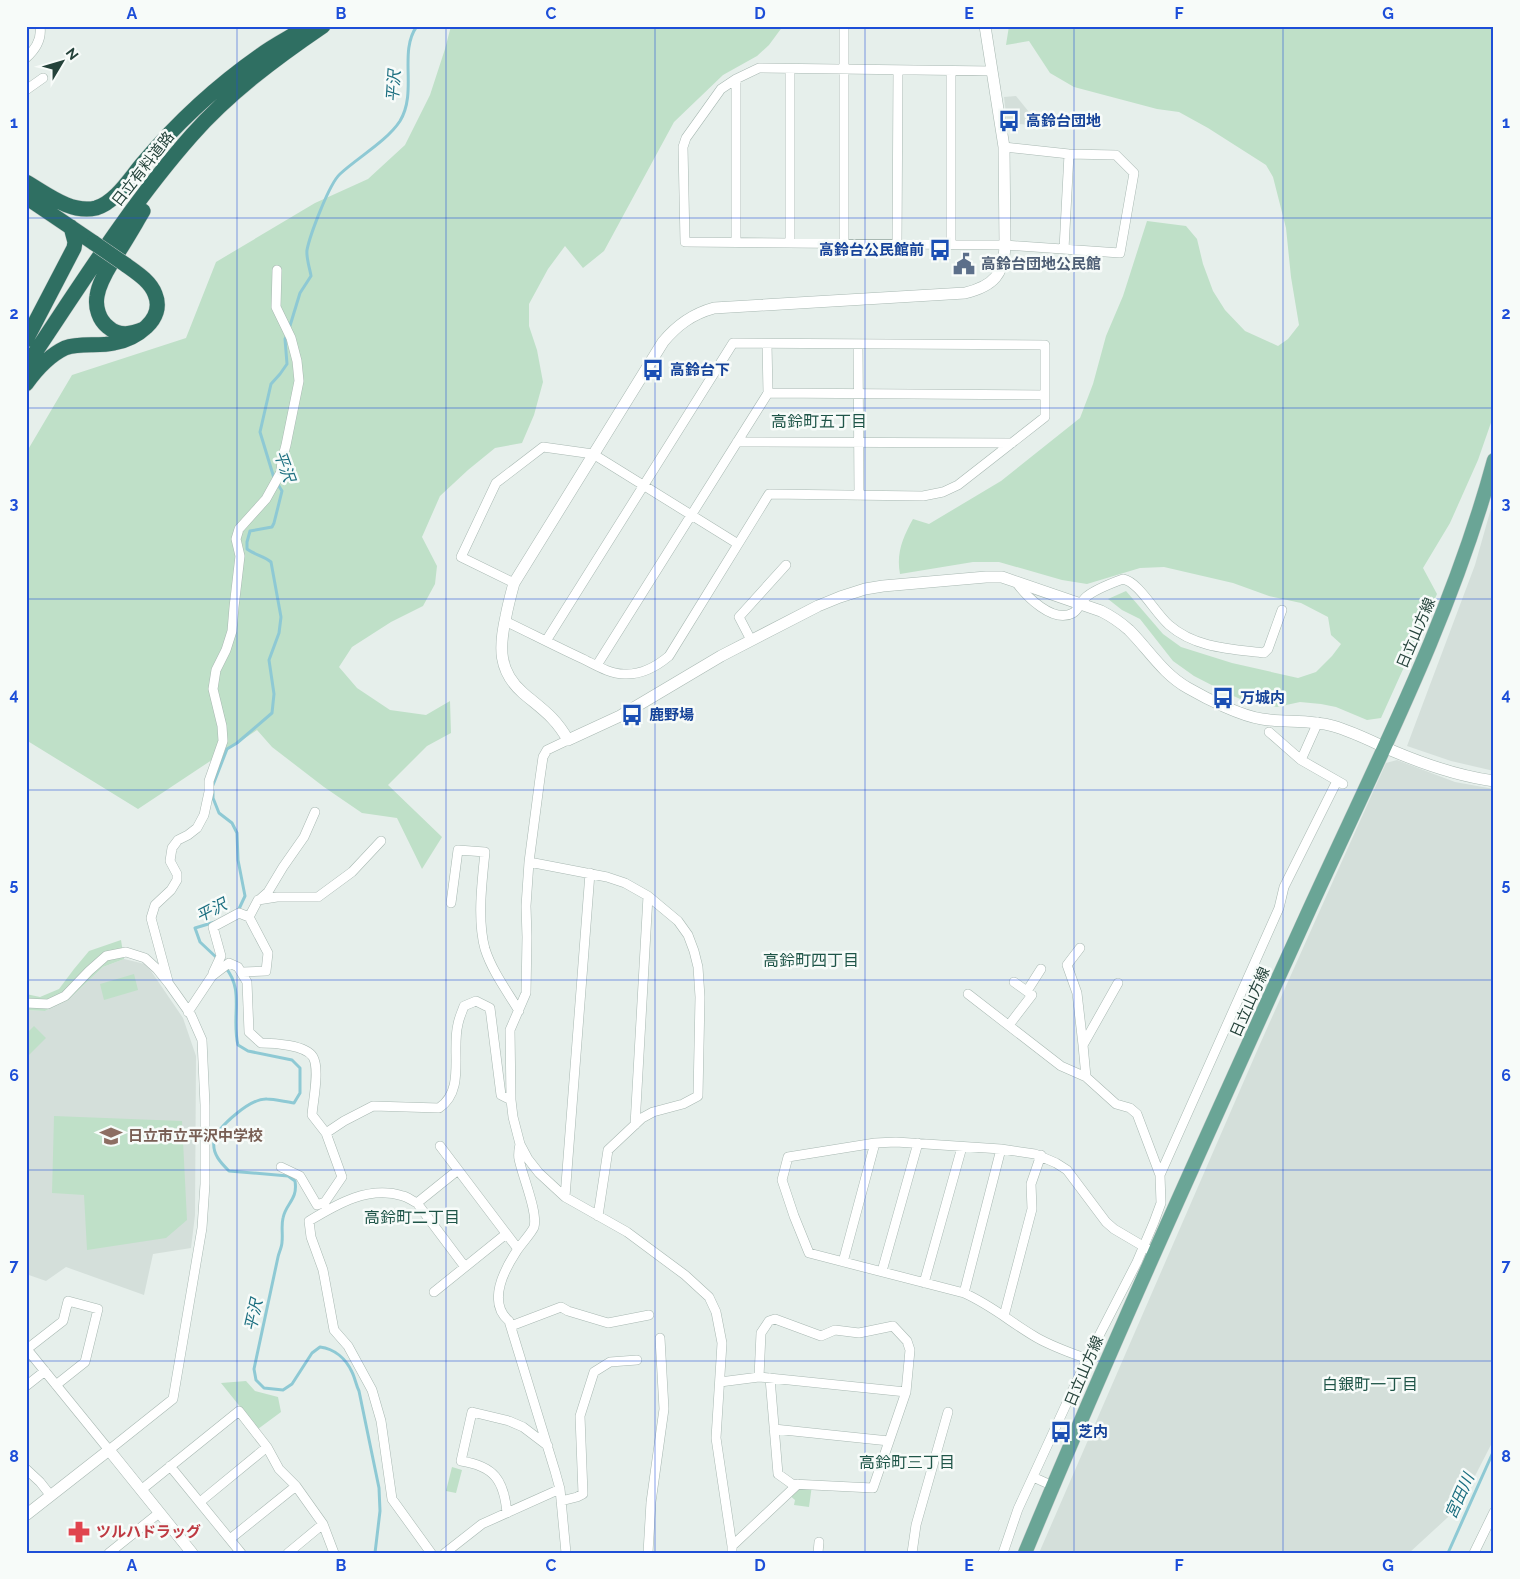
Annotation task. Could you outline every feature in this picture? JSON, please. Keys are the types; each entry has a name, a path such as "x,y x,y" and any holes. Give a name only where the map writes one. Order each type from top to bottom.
{"highway":[{"path":"26,182 70,206 83,209 98,207 111,199 180,123 230,78 262,54 307,26"},
{"name":"日立有料道路","path":"26,366 131,212 193,134 238,90 284,53 323,26"},
{"path":"144,329 124,334 109,329 102,322 98,313 96,296 102,279 154,193 170,161"},
{"path":"26,197 146,280 155,294 157,310 150,323 144,329 129,338 113,344 77,345 64,349 46,361 26,384"},
{"path":"26,340 74,248 75,242 71,227"}],"main road":[{"name":"日立山方線","path":"1025,1553 1123,1322 1149,1250 1384,747 1449,597 1494,460"}],"street":[{"path":"26,58 35,50 41,32 40,26"},
{"path":"844,26 844,244"},
{"path":"568,740 553,717 514,684 502,662 501,650 505,621 514,583 663,342 677,326 692,316 714,308 729,306 977,290 986,285 1002,268 1005,257 1004,147 985,26"},
{"path":"992,71 759,68 736,79 721,89 686,138 684,147 685,242 1005,245 1120,253 1134,173 1116,156 1069,154 1004,147"},
{"path":"790,69 790,243"},
{"path":"897,244 898,70"},
{"path":"951,70 952,244"},
{"path":"26,90 42,78"},
{"path":"736,79 736,242"},
{"path":"1064,249 1069,154"},
{"path":"169,984 150,918 155,905 171,890 177,880 177,874 170,861 172,848 178,840 197,828 204,816 209,792 209,781 223,741 222,726 212,688 216,670 226,650 232,631 240,556 236,539 239,529 266,500 281,472 299,381 298,361 291,338 276,308 277,270"},
{"path":"505,621 597,666 610,671 623,674 649,670 669,656 769,494 923,496 943,492 958,485 1045,417 1045,345 732,343 546,641"},
{"path":"597,666 768,393 767,344"},
{"path":"858,344 859,496"},
{"path":"768,393 1044,395"},
{"path":"736,442 1012,443"},
{"path":"514,583 461,557 496,483 543,447 593,454 738,544"},
{"path":"751,640 738,617 786,565"},
{"path":"732,1549 716,1438 722,1343 716,1312 709,1296 686,1275 627,1232 565,1197 539,1173 528,1159 520,1144 513,1117 510,1030 526,994 528,937 526,906 529,862 543,757 547,750 620,716 721,656 818,606 840,597 865,589 986,577 1002,578 1016,582 1101,610 1115,618 1130,631 1167,672 1189,688 1251,716 1273,720 1318,722 1348,731 1446,772 1494,781"},
{"path":"1016,582 1023,591 1047,611 1067,615 1074,612 1088,596 1117,581 1128,580 1137,587 1170,626 1185,636 1203,644 1264,653 1268,649 1282,610"},
{"path":"1301,760 1318,722"},
{"path":"1160,1175 1279,908 1284,888 1340,783 1301,760 1269,732"},
{"path":"249,917 258,900 268,892 304,837 315,812"},
{"path":"258,900 278,897 318,897 352,872 381,840"},
{"path":"451,903 458,850 484,852 481,926 486,950 519,1011"},
{"path":"529,862 590,873 625,882 648,896 678,922 688,935 698,967 700,997 698,1096 683,1104 653,1112 642,1118 608,1150 598,1216"},
{"path":"565,1197 590,873"},
{"path":"635,1125 648,896"},
{"path":"188,1012 220,963 214,927 239,913 249,917 268,953 266,971 242,972"},
{"path":"1080,948 1068,965 1077,994 1086,1077"},
{"path":"26,1003 48,1004 65,996 106,956 126,952 145,958 169,984 191,1016 202,1040 205,1184 202,1228 173,1399 26,1515"},
{"path":"220,963 234,964 242,972 247,982 248,1032 261,1043 303,1048 312,1056 315,1068 312,1115 326,1133 342,1177 325,1202 317,1205 300,1176 281,1167"},
{"path":"1027,991 1040,969"},
{"path":"1009,1025 1032,994 1014,982"},
{"path":"1083,1045 1118,983"},
{"path":"968,994 1061,1066 1086,1077 1116,1104 1130,1108 1137,1114 1160,1175 1161,1203 1149,1250 1087,1359 1015,1516 1003,1553"},
{"path":"326,1133 373,1106 439,1108 448,1103 455,1082 457,1025 464,1006 476,1001 490,1008 501,1095 511,1100"},
{"path":"1087,1359 1052,1346 1035,1337 983,1301 964,1293 809,1253 782,1180 788,1157 875,1143 918,1143 1001,1149 1041,1155 1067,1170 1094,1209 1110,1226 1149,1250"},
{"path":"843,1262 875,1143"},
{"path":"882,1271 918,1143"},
{"path":"520,1144 519,1158 532,1206 534,1227 505,1271 498,1290 498,1307 502,1315 509,1321 560,1489 566,1553"},
{"path":"440,1146 518,1249"},
{"path":"924,1283 962,1147"},
{"path":"964,1293 1001,1149"},
{"path":"1004,1316 1032,1209 1031,1184 1041,1155"},
{"path":"417,1203 458,1170"},
{"path":"431,1553 392,1499 381,1421 372,1390 348,1346 334,1330 323,1270 311,1237 309,1221 340,1203 375,1192 403,1196 417,1203 465,1267"},
{"path":"434,1292 506,1234"},
{"path":"56,1385 85,1362 98,1309 68,1301 63,1321 27,1348 56,1385 159,1513 192,1553"},
{"path":"510,1326 561,1307 568,1311 608,1323 649,1315"},
{"path":"759,1377 761,1333 769,1321 775,1320 821,1336 835,1330 859,1333 893,1326 907,1341 910,1350 906,1392 873,1488 792,1484 778,1474 770,1378"},
{"path":"648,1553 651,1502 664,1409 660,1338"},
{"path":"561,1500 583,1494 580,1416 594,1372 610,1362 637,1360"},
{"path":"26,1386 45,1371"},
{"path":"720,1382 759,1377 906,1392"},
{"path":"141,1490 239,1411 267,1447 279,1469 296,1486 323,1524 334,1553"},
{"path":"507,1513 505,1495 500,1482 490,1470 476,1463 462,1461 472,1412 523,1426 548,1447"},
{"path":"912,1553 916,1524 948,1412"},
{"path":"774,1429 889,1441"},
{"path":"200,1502 267,1447"},
{"path":"170,1466 241,1553"},
{"path":"26,1469 51,1496"},
{"path":"1033,1477 1053,1486"},
{"path":"732,1549 798,1484"},
{"path":"230,1540 296,1486"},
{"path":"445,1553 474,1529 491,1519 560,1489"},
{"path":"1474,1553 1494,1512"},
{"path":"110,1553 159,1513"},
{"path":"288,1553 323,1524"},
{"path":"818,1553 819,1542"}],"shaded area":[{"path":"1016,96 1029,112 1030,125 1007,123 1004,97"},
{"path":"1494,498 1494,771 1451,761 1407,746 1475,565"},
{"path":"1397,760 1455,782 1494,789 1494,1439 1459,1507 1409,1553 1039,1553 1260,1044 1386,763"},
{"name":"日立市立平沢中学校","path":"124,959 145,964 151,971 183,1018 196,1056 195,1215 191,1248 153,1254 144,1295 66,1267 46,1281 26,1274 26,1010 45,1011 68,1000 103,967"}],"green space":[{"path":"451,26 783,26 769,45 757,56 723,75 674,122 604,251 583,268 565,246 548,269 529,304 529,326 537,350 543,382 534,415 522,443 495,448 440,496 422,537 437,566 435,584 423,606 391,622 352,647 339,667 357,688 390,710 426,715 450,701 451,733 427,746 388,785 442,837 422,869 397,818 362,813 324,787 272,747 257,730 138,809 26,740 26,453 72,375 186,338 216,262 315,203 368,179 405,145 430,95"},
{"path":"1009,26 1494,26 1494,414 1478,460 1450,523 1423,568 1437,594 1381,718 1367,720 1336,707 1321,704 1300,702 1277,707 1245,701 1231,695 1194,676 1173,661 1140,619 1122,610 1108,599 1126,591 1163,634 1181,647 1232,663 1298,678 1316,672 1341,644 1331,635 1328,617 1301,603 1269,596 1233,583 1164,567 1140,568 1087,584 1062,580 999,562 973,562 900,574 899,559 901,545 913,519 929,524 1001,481 1080,418 1093,384 1106,336 1123,296 1147,221 1186,226 1197,239 1203,264 1213,291 1225,310 1245,331 1278,346 1288,339 1299,325 1291,277 1286,228 1273,177 1266,165 1179,112 1157,109 1074,87 1050,73 1029,41 1006,45"},
{"path":"121,940 124,959 103,967 68,1000 45,1011 26,1010 26,994 40,997 59,989 89,951"},
{"path":"134,974 138,990 104,1000 100,984"},
{"path":"34,1026 46,1038 26,1058 26,1034"},
{"path":"54,1116 182,1121 187,1220 166,1238 87,1250 84,1195 52,1193"},
{"path":"246,1381 255,1391 278,1397 281,1412 258,1429 221,1383"},
{"path":"452,1467 462,1470 456,1493 446,1491"},
{"path":"798,1484 812,1485 809,1507 794,1505 795,1500 788,1494"}],"waterway":[{"name":"平沢","path":"289,329 300,293 311,276 307,250 316,222 331,188 340,174 388,135 400,121 408,97 409,48 417,26"},
{"name":"平沢","path":"213,785 227,749 237,743 272,713 274,694 269,660 279,633 281,617 271,562 247,549 247,542 250,531 272,527 282,491 274,478 260,432 271,384 287,364 285,339 287,335"},
{"name":"平沢","path":"213,791 213,798 219,813 232,823 237,833 238,860 245,896 238,911"},
{"name":"平沢","path":"215,922 195,928 200,942 217,958"},
{"name":"平沢","path":"225,967 231,976 236,994 236,1035 238,1045 248,1051 292,1060 300,1068 300,1093 294,1103 273,1099 260,1100 253,1103 228,1121 214,1141 214,1150 220,1161 229,1171 288,1176 295,1181 295,1193 283,1218 282,1246 254,1369 256,1380 264,1388 283,1390 292,1384 312,1353 320,1347 335,1352 350,1367 359,1391 379,1488 380,1511 375,1553"},
{"name":"宮田川","path":"1448,1553 1494,1450"}],"place":[{"name":"高鈴台団地","path":"1009,121"},
{"name":"高鈴台公民館前","path":"940,250"},
{"name":"高鈴台団地公民館","path":"964,264"},
{"name":"高鈴台下","path":"653,370"},
{"name":"万城内","path":"1223,698"},
{"name":"鹿野場","path":"632,715"},
{"name":"日立市立平沢中学校","path":"111,1136"},
{"name":"芝内","path":"1061,1432"},
{"name":"ツルハドラッグ","path":"79,1532"}],"district":[{"name":"高鈴町五丁目","path":"819,421"},
{"name":"高鈴町四丁目","path":"811,960"},
{"name":"高鈴町二丁目","path":"412,1217"},
{"name":"白銀町一丁目","path":"1370,1384"},
{"name":"高鈴町三丁目","path":"907,1462"}]}
